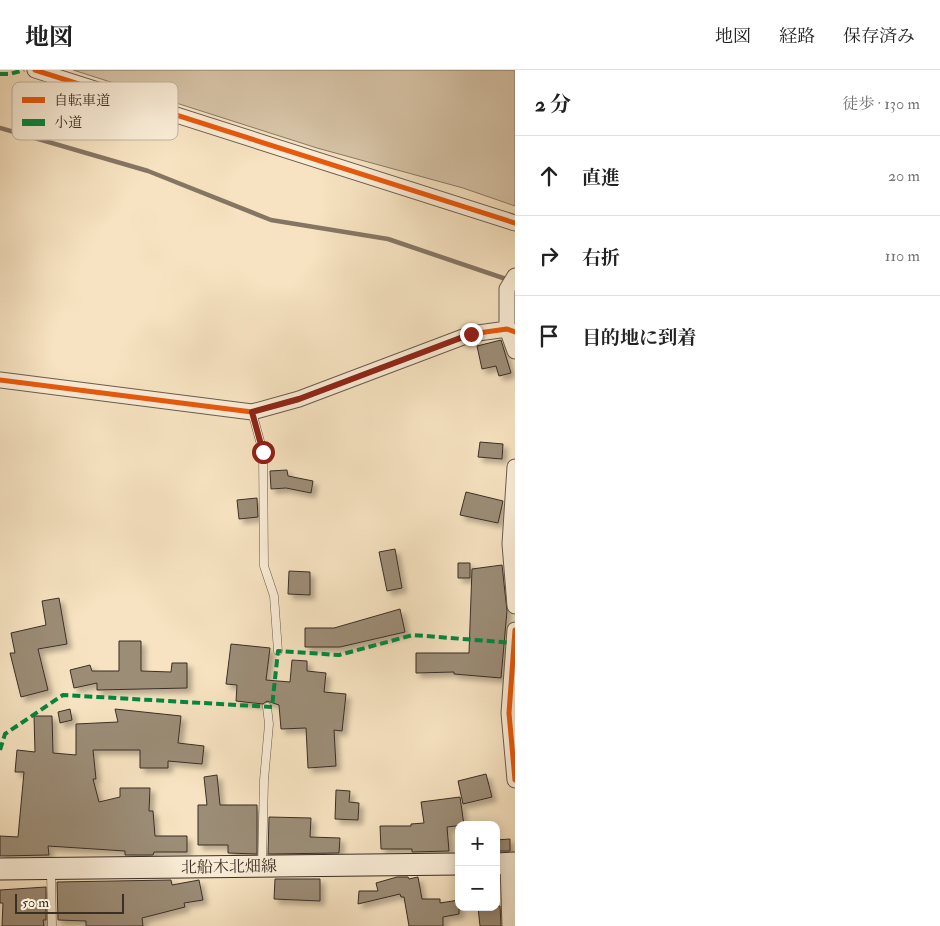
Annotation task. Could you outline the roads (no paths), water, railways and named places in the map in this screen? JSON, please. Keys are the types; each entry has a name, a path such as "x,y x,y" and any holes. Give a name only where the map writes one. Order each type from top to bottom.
{"main road":[{"name":"北船木北畑線","path":"0,869 455,864"}],"street":[{"path":"35,70 73,82"},
{"path":"178,116 515,223"},
{"path":"515,276 507,289 515,352"},
{"path":"0,380 252,412 299,399 471,334 511,330"},
{"path":"515,467 510,544 515,606"},
{"path":"515,630 509,713 515,780"},
{"path":"507,863 512,926"}],"lane":[{"path":"252,412 263,452 264,566 274,596 278,650"},
{"path":"262,866 264,780 269,724 267,707"},
{"path":"51,868 52,926"}],"waterway":[{"path":"0,128 12,131"},
{"path":"41,140 148,171 271,220 388,239 509,280"}]}
